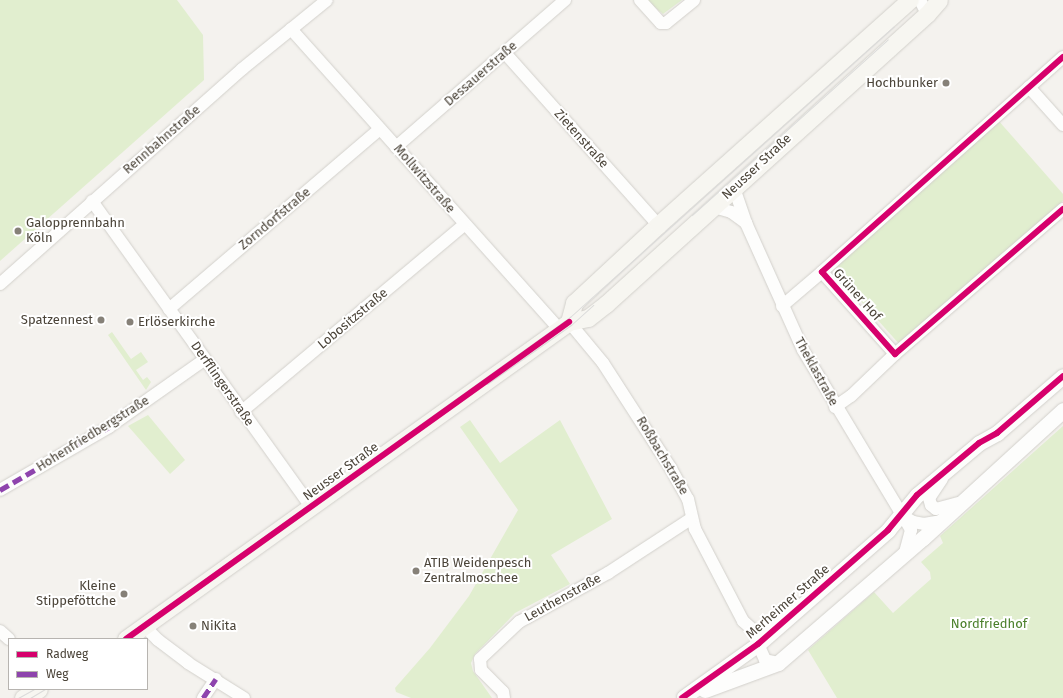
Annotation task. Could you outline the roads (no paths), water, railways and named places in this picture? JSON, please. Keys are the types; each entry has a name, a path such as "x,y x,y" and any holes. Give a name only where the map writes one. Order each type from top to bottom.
{"main road":[{"name":"Neusser Straße","path":"564,326 574,303 658,225 910,0"},
{"name":"Neusser Straße","path":"128,638 564,326 588,318 606,304 714,207 923,7 939,0"},
{"path":"23,698 37,690"}],"street":[{"name":"Rennbahnstraße","path":"0,284 92,201 290,28 327,0"},
{"name":"Dessauerstraße","path":"396,148 565,0"},
{"path":"640,0 661,23 666,23 694,0"},
{"name":"Mollwitzstraße","path":"290,28 464,225 564,326"},
{"name":"Zietenstraße","path":"505,53 658,225"},
{"name":"Grüner Hof","path":"782,306 1063,57"},
{"path":"1029,87 1063,125"},
{"name":"Zorndorfstraße","path":"169,309 380,129"},
{"name":"Theklastraße","path":"734,188 746,223 782,306 835,407 900,514"},
{"name":"Derfflingerstraße","path":"92,201 241,412 311,507"},
{"path":"714,207 731,212 746,223"},
{"path":"835,407 851,396 895,354 1063,209"},
{"name":"Lobositzstraße","path":"241,412 464,225"},
{"name":"Grüner Hof","path":"822,272 895,354"},
{"name":"Roßbachstraße","path":"564,326 603,363 640,420 688,499 695,529 743,621 760,642"},
{"name":"Hohenfriedbergstraße","path":"0,490 109,427 204,360"},
{"name":"Merheimer Straße","path":"683,698 760,642 888,530 900,514 918,495 951,466 997,433 1063,376"},
{"name":"Merheimer Straße","path":"683,698 778,663 905,553 1063,410"},
{"path":"951,466 930,498 931,505 936,509 944,509 961,502"},
{"path":"900,514 913,522 924,524 940,521"},
{"path":"900,514 911,530 905,553"},
{"name":"Leuthenstraße","path":"504,698 502,692 479,666 480,659 485,654 519,622 608,574 692,518"},
{"path":"145,627 158,640 188,663 216,679 244,698"},
{"path":"0,631 8,638"},
{"name":"Merheimer Straße","path":"760,642 765,660 778,663"},
{"path":"203,698 216,679"}],"tram line":[{"path":"122,638 570,317 894,26"},
{"path":"692,215 888,39"},
{"path":"487,384 571,325 593,305"},
{"path":"18,698 32,690"},
{"path":"30,698 43,690"}],"place":[{"name":"Hochbunker","path":"946,83"},
{"name":"Galopprennbahn Köln","path":"18,231"},
{"name":"Spatzennest","path":"101,320"},
{"name":"Erlöserkirche","path":"130,322"},
{"name":"ATIB Weidenpesch Zentralmoschee","path":"416,571"},
{"name":"Kleine Stippeföttche","path":"124,594"},
{"name":"NiKita","path":"193,626"}],"park label":[{"name":"Nordfriedhof","path":"989,624"}]}
